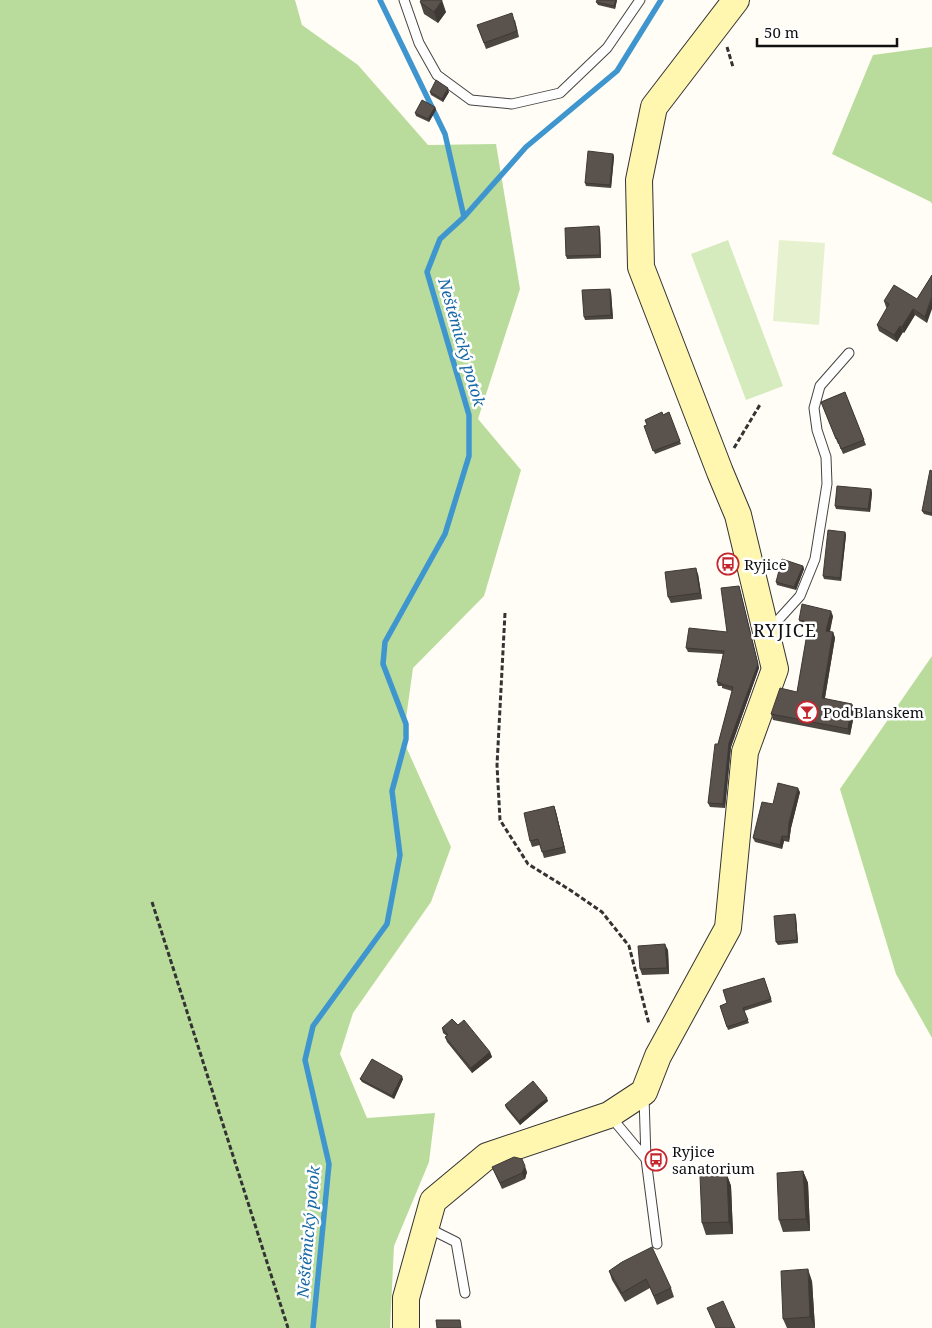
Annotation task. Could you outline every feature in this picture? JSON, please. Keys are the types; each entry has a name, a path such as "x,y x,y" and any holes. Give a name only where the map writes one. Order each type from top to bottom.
{"street":[{"path":"406,1328 406,1298 433,1201 487,1156 609,1115 644,1092 658,1056 728,928 745,752 775,669 738,515 641,267 639,180 654,107 736,0"}],"lane":[{"path":"404,0 419,43 437,75 471,100 512,104 560,93 607,48 640,0"},
{"path":"766,633 800,596 815,559 827,484 826,457 817,430 814,408 820,386 849,353"},
{"path":"644,1092 646,1159 657,1244"},
{"path":"609,1115 646,1159"},
{"path":"426,1227 456,1242 465,1293"}],"path":[{"path":"720,472 760,403"},
{"path":"504,613 497,765 500,820 528,864 602,912 629,946 658,1056"},
{"path":"152,902 288,1328"}],"green space":[{"path":"0,0 295,0 302,25 358,65 428,145 496,144 520,289 478,419 521,470 484,596 413,668 403,740 451,847 431,902 353,1013 340,1054 367,1118 435,1113 429,1162 394,1246 390,1328 0,1328"},
{"path":"932,47 932,204 832,154 873,55"},
{"path":"728,240 783,386 746,400 691,254"},
{"path":"779,240 825,243 819,325 773,321"},
{"path":"932,656 932,1038 896,974 840,789"}],"building":[{"path":"421,0 442,0 434,12 420,2"},
{"path":"597,0 616,0 614,6 596,2"},
{"path":"512,13 517,31 484,43 477,25"},
{"path":"436,80 448,88 442,99 430,92"},
{"path":"422,100 435,107 428,119 415,113"},
{"path":"588,151 613,154 610,185 585,183"},
{"path":"599,226 600,255 566,256 565,228"},
{"path":"932,275 932,296 925,317 913,309 902,327 900,326 894,335 877,325 889,304 884,301 894,285 917,299"},
{"path":"610,289 611,315 584,317 582,290"},
{"path":"845,392 864,440 841,449 821,402"},
{"path":"662,412 663,415 669,412 680,441 653,451 644,426 647,425 645,420"},
{"path":"930,470 932,471 932,513 922,511"},
{"path":"837,486 871,489 868,509 835,506"},
{"path":"828,530 845,532 840,578 823,576"},
{"path":"782,559 803,566 794,587 776,582"},
{"path":"696,568 700,593 668,597 665,572"},
{"path":"739,586 758,664 729,743 723,804 708,803 715,744 718,744 733,687 717,682 724,651 686,648 689,628 727,632 721,588"},
{"path":"802,604 831,611 826,631 833,632 822,698 852,704 848,729 771,714 780,688 797,692 809,622 799,620"},
{"path":"778,783 798,788 789,823 788,837 782,836 780,845 753,838 762,802 773,804"},
{"path":"554,806 564,847 542,852 538,839 530,841 524,813"},
{"path":"795,914 797,940 776,942 774,916"},
{"path":"665,944 667,968 640,969 638,946"},
{"path":"764,978 771,999 743,1008 748,1020 727,1027 720,1006 727,1003 723,990"},
{"path":"452,1019 458,1025 464,1020 490,1052 471,1068 445,1037 448,1035 442,1028"},
{"path":"372,1059 402,1076 392,1096 360,1079"},
{"path":"533,1081 547,1098 519,1121 505,1105"},
{"path":"514,1157 522,1159 525,1166 522,1173 500,1183 492,1167"},
{"path":"803,1171 806,1219 779,1220 777,1173"},
{"path":"727,1175 729,1222 702,1223 700,1176"},
{"path":"652,1247 671,1288 654,1296 646,1279 622,1293 609,1271 622,1262"},
{"path":"808,1269 810,1317 783,1319 781,1271"},
{"path":"723,1301 735,1328 716,1328 707,1308"},
{"path":"436,1320 460,1320 461,1328 437,1328"}],"waterway":[{"path":"380,0 445,134 464,217"},
{"name":"Neštěmický potok","path":"313,1328 329,1164 305,1060 313,1026 387,924 400,855 392,791 406,739 406,724 383,664 385,642 445,534 469,456 469,415 427,272 440,239 464,217 526,147 617,71 661,0"}],"place":[{"name":"Ryjice","path":"728,564"},
{"name":"Pod Blanskem","path":"807,712"},
{"name":"Ryjice sanatorium","path":"656,1160"}],"district":[{"name":"RYJICE","path":"785,630"}]}
